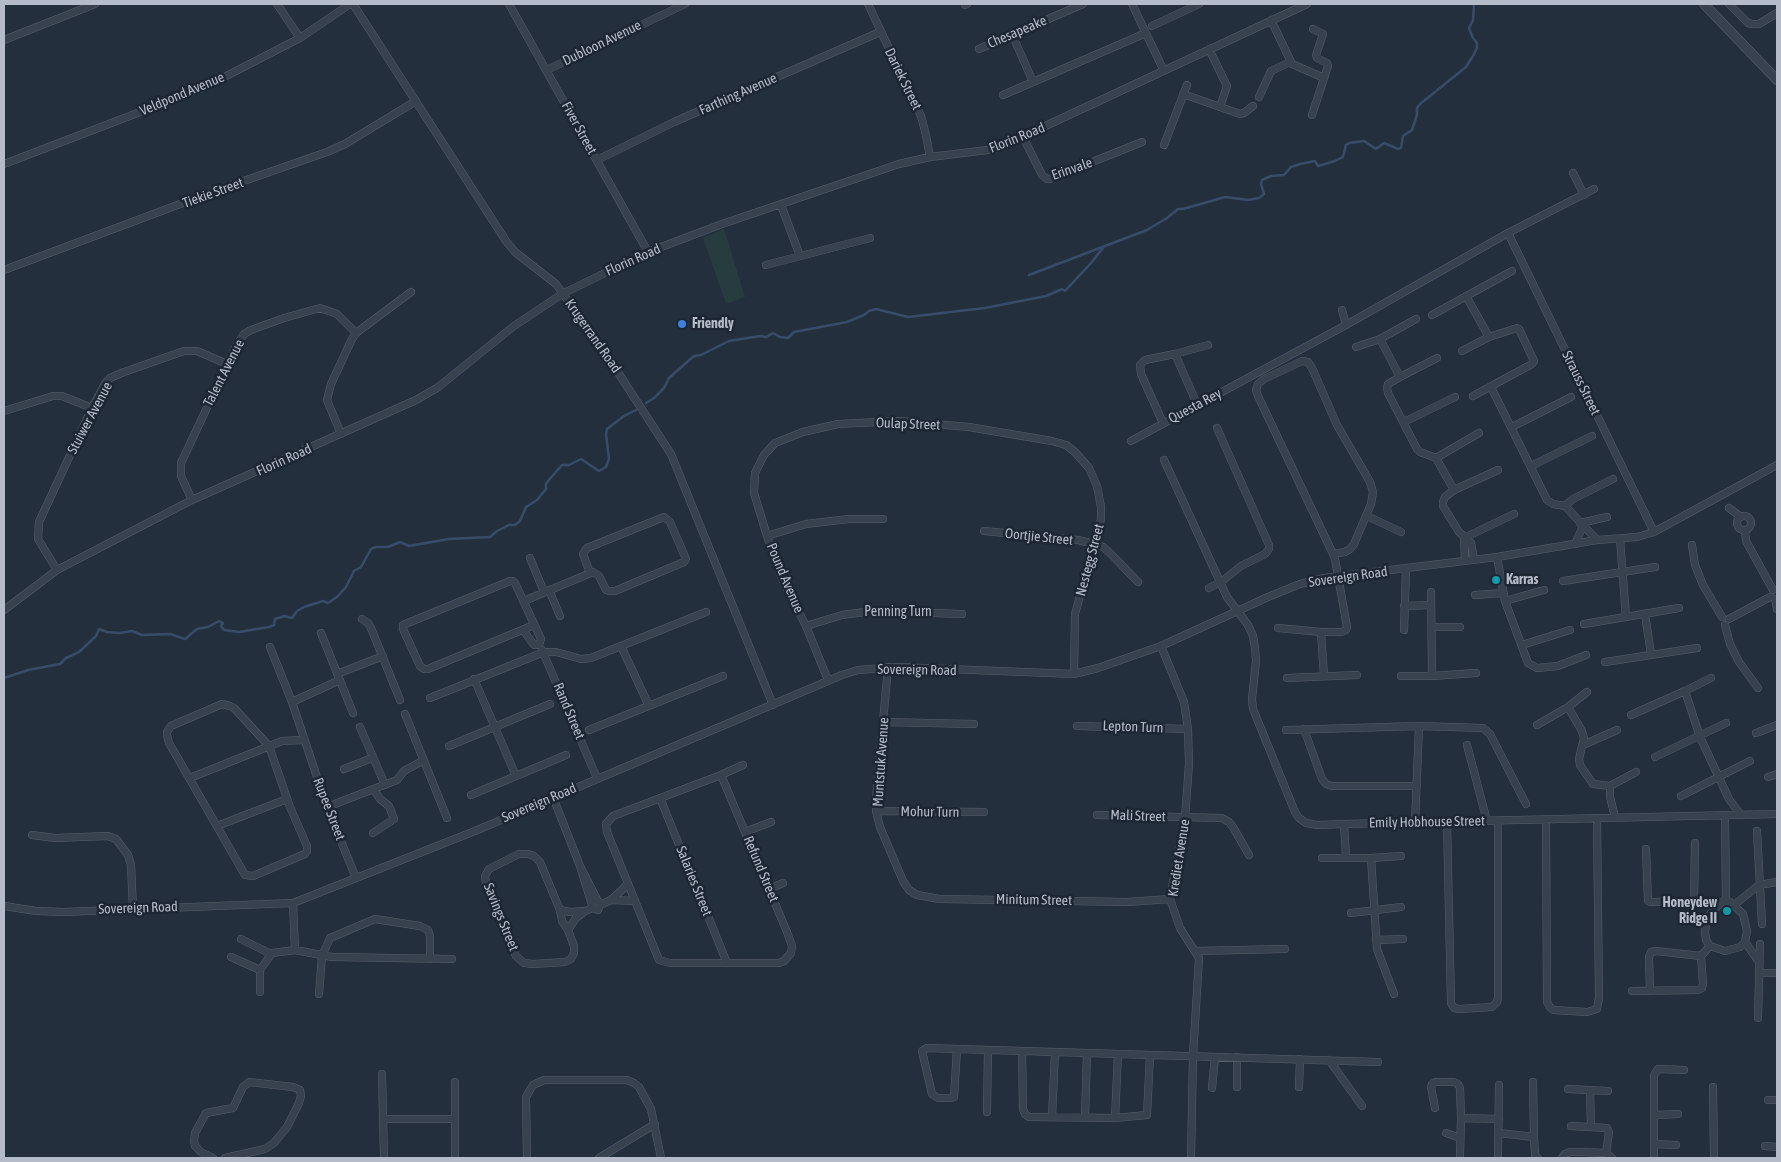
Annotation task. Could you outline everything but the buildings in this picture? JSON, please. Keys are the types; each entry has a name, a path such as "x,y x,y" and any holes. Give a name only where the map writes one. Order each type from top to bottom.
{"street":[{"path":"4,40 95,4"},
{"path":"277,4 300,38"},
{"name":"Veldpond Avenue","path":"4,164 203,88 300,38 352,4"},
{"name":"Krugerrand Road","path":"352,4 515,252 556,284 604,351 671,454 773,705"},
{"name":"Fiver Street","path":"509,4 648,252"},
{"name":"Dubloon Avenue","path":"547,70 685,4"},
{"name":"Dariek Street","path":"868,4 921,116 930,157"},
{"name":"Chesapeake","path":"979,49 1083,4"},
{"path":"1132,4 1164,71"},
{"path":"1152,26 1199,4"},
{"name":"Florin Road","path":"4,610 57,570 192,500 416,400 437,388 514,326 562,294 648,252 722,224 857,178 930,157 996,149 1306,4"},
{"path":"1704,4 1777,80"},
{"path":"1729,4 1748,23 1752,24 1759,24 1777,13"},
{"path":"1271,20 1290,62 1295,67 1324,78"},
{"path":"1312,115 1328,64 1317,58 1316,55 1324,36 1313,29"},
{"name":"Farthing Avenue","path":"597,160 674,122 880,32"},
{"path":"1003,95 1146,33"},
{"path":"1012,34 1033,82"},
{"path":"1209,50 1227,86 1220,107"},
{"path":"1259,97 1271,71 1290,62"},
{"path":"1164,145 1187,85"},
{"path":"1183,94 1242,114 1253,106"},
{"name":"Tiekie Street","path":"4,270 215,191 326,152 345,144 416,101"},
{"name":"Erinvale","path":"1023,137 1042,175 1047,179 1142,142"},
{"path":"1573,174 1584,195"},
{"path":"1342,310 1346,325 1508,233 1594,189"},
{"path":"781,205 800,256"},
{"name":"Strauss Street","path":"1508,233 1654,532"},
{"path":"766,265 870,238"},
{"path":"1432,315 1512,271"},
{"path":"341,434 327,400 331,384 356,333 411,292"},
{"path":"1466,296 1489,337"},
{"name":"Talent Avenue","path":"192,500 181,476 181,463 227,364 244,334 258,327 320,308 328,309 338,314 356,333"},
{"path":"1356,346 1380,339 1416,319"},
{"name":"Questa Rey","path":"1131,441 1346,325"},
{"path":"1462,351 1489,337 1517,328 1534,361 1532,364 1473,396"},
{"path":"1380,339 1400,377"},
{"path":"1163,423 1141,374 1140,365 1145,360 1175,354 1208,344"},
{"name":"Stuiwer Avenue","path":"57,570 41,546 37,529 41,516 106,382 110,378 124,372 184,351 197,351 227,364"},
{"path":"1175,354 1197,404"},
{"path":"1437,358 1392,381 1386,388 1420,452 1436,458 1454,490"},
{"path":"1278,628 1342,632 1347,628 1340,576 1333,554 1256,390 1258,384 1302,361 1308,362 1338,425 1370,482 1373,492 1367,516 1350,549 1333,554"},
{"path":"1491,387 1547,500 1553,504 1565,506 1597,540"},
{"path":"4,411 53,396 62,396 92,408"},
{"path":"1512,427 1570,397"},
{"path":"1404,422 1455,398"},
{"name":"Oulap Street","path":"755,472 764,455 775,443 803,432 838,424 899,421 969,427 1066,444 1075,452"},
{"path":"1209,588 1221,582 1241,566 1265,554 1269,549 1269,545 1217,428"},
{"path":"1436,458 1479,433"},
{"path":"1531,466 1592,436"},
{"name":"Nestegg Street","path":"1074,674 1075,614 1101,519 1097,486 1089,468 1075,452"},
{"name":"Emily Hobhouse Street","path":"1164,460 1227,597 1248,625 1255,648 1253,709 1299,818 1317,825 1777,814"},
{"name":"Sovereign Road","path":"4,906 49,912 293,903 474,831 828,680 858,670 888,667 1074,674 1098,668 1161,646 1300,584 1324,578 1465,562 1597,540 1637,537 1654,532 1777,465"},
{"path":"1474,560 1472,544 1459,532 1443,506 1443,502 1445,497 1454,490 1498,470"},
{"name":"Pound Avenue","path":"755,472 754,493 782,579 806,626 828,680"},
{"path":"1565,506 1573,499 1613,479"},
{"path":"1729,508 1741,517 1746,517 1751,522 1750,528 1745,530 1746,541 1774,595 1777,609"},
{"path":"1464,538 1514,514"},
{"path":"1367,516 1400,532"},
{"path":"524,601 590,573 597,574 609,591 615,591 684,562 686,559 670,522 664,517 586,548 583,554 590,573"},
{"path":"1581,524 1607,517"},
{"path":"767,536 806,524 849,519 883,519"},
{"path":"1575,544 1581,524"},
{"name":"Oortjie Street","path":"984,531 1078,540 1095,544 1103,547 1111,554 1138,582"},
{"path":"1464,538 1465,562"},
{"path":"1620,539 1626,617"},
{"path":"1692,544 1696,565 1703,585 1725,620 1730,644 1739,662 1758,688"},
{"path":"1497,557 1504,597 1528,663 1536,668 1558,666 1586,656"},
{"path":"530,558 560,616"},
{"path":"1563,581 1655,567"},
{"path":"1404,630 1406,569"},
{"path":"523,630 534,645 539,645 541,639 516,583 510,581 403,625 403,629 420,666 428,669 534,625"},
{"path":"1475,595 1504,597 1544,590"},
{"path":"1431,592 1432,676"},
{"path":"1725,620 1774,595"},
{"path":"1404,606 1432,605"},
{"path":"1584,624 1679,608"},
{"name":"Penning Turn","path":"806,626 842,615 874,611 962,614"},
{"path":"430,698 544,652 556,652 586,659 706,612"},
{"path":"1644,614 1651,654"},
{"path":"362,620 372,628 400,700"},
{"path":"1432,627 1460,628"},
{"path":"1522,645 1570,630"},
{"path":"1321,632 1324,676"},
{"path":"321,633 353,713"},
{"name":"Rand Street","path":"539,645 544,652 597,778"},
{"path":"621,646 649,706"},
{"name":"Krediet Avenue","path":"1161,646 1184,702 1188,729 1190,764 1185,818 1170,899 1180,928 1199,958 1192,1056 1191,1158"},
{"name":"Rupee Street","path":"270,647 292,702 303,740 327,807 356,878"},
{"path":"1605,662 1697,648"},
{"path":"292,702 382,656"},
{"name":"Muntstuk Avenue","path":"888,667 876,811 880,827 903,881"},
{"path":"1401,676 1476,673"},
{"path":"1287,678 1357,675"},
{"path":"589,730 723,676"},
{"path":"1631,715 1711,678"},
{"path":"474,679 516,776"},
{"path":"1686,691 1700,737 1729,799 1740,814"},
{"path":"1537,725 1568,707 1588,692"},
{"path":"222,704 230,706 269,746 287,799 307,846 307,851 305,854 253,876 245,875 169,743 167,732 171,726 222,704"},
{"path":"449,746 550,704"},
{"path":"1568,707 1582,731 1583,745 1579,759 1580,765 1590,782 1596,786 1610,786 1636,772"},
{"path":"405,714 448,818"},
{"path":"883,722 974,724"},
{"path":"1655,757 1726,723"},
{"path":"1756,733 1777,725"},
{"name":"Lepton Turn","path":"1077,726 1188,729"},
{"path":"1415,823 1418,726"},
{"path":"1286,730 1418,726 1483,728 1487,730 1526,804"},
{"path":"360,727 385,785"},
{"path":"1304,729 1322,779 1326,784 1332,786 1417,786"},
{"path":"1583,745 1617,730"},
{"path":"190,778 282,741 303,740"},
{"path":"1467,745 1487,821"},
{"path":"472,795 566,755"},
{"path":"344,769 372,758"},
{"path":"327,807 397,780 404,771 424,760"},
{"path":"1681,796 1750,761"},
{"path":"721,775 743,765"},
{"path":"1768,777 1777,774"},
{"name":"Refund Street","path":"721,775 792,946 788,958 779,963 670,963 659,960 606,832 606,824 613,816 721,775"},
{"path":"1610,786 1610,797 1615,817"},
{"path":"373,833 394,819 389,806 380,799 374,790"},
{"path":"553,797 580,866 593,908"},
{"name":"Salaries Street","path":"660,798 728,963"},
{"path":"217,826 287,799"},
{"name":"Mohur Turn","path":"876,811 984,812"},
{"name":"Mali Street","path":"1097,815 1222,818 1229,822 1249,855"},
{"path":"1726,815 1726,900"},
{"path":"1546,820 1547,1002 1553,1010 1587,1012 1597,1009 1599,998 1596,818"},
{"path":"1447,822 1451,1003 1454,1008 1460,1009 1492,1007 1498,998 1498,821"},
{"path":"745,832 771,822"},
{"path":"1344,824 1346,857"},
{"path":"1757,831 1762,924"},
{"path":"32,835 55,838 108,836 116,839 128,855 131,865 133,909"},
{"path":"1694,901 1695,843"},
{"path":"1646,849 1648,900 1652,903 1694,901 1716,907"},
{"name":"Savings Street","path":"519,854 534,856 540,862 560,910 562,921 568,930 574,946 574,954 571,959 564,962 524,963 516,956 486,884 486,873 489,869 519,854"},
{"path":"1322,858 1401,856"},
{"path":"1371,858 1376,940 1379,957 1394,994"},
{"name":"Minitum Street","path":"903,881 917,895 940,899 1128,902 1170,899"},
{"path":"1734,905 1759,885 1777,882"},
{"path":"568,930 573,921 593,908 611,900 628,883"},
{"path":"769,889 783,883"},
{"path":"611,900 635,901"},
{"path":"1726,900 1743,914 1747,931 1745,942 1740,947 1726,951 1710,946 1706,940 1706,923 1710,914 1726,900"},
{"path":"293,903 295,950"},
{"path":"1350,913 1401,907"},
{"path":"560,910 570,912 593,908"},
{"path":"319,994 322,956 333,935 374,919 420,926 428,930 430,959"},
{"path":"241,939 271,954"},
{"path":"1376,940 1403,939"},
{"path":"1745,942 1759,963"},
{"path":"1758,1018 1760,944"},
{"path":"1632,991 1698,990 1702,988 1701,956 1710,946"},
{"path":"1195,951 1285,949"},
{"path":"260,992 260,970 271,954 278,951 295,950 322,956 452,959"},
{"path":"1650,992 1649,957 1651,952 1701,956"},
{"path":"231,957 260,970"},
{"path":"1759,973 1777,973"},
{"path":"957,1049 954,1096 952,1098 938,1098 932,1094 922,1051 927,1048 1378,1062"},
{"path":"987,1112 988,1050"},
{"path":"1022,1051 1023,1109 1025,1114 1029,1116 1115,1118 1147,1115 1150,1055"},
{"path":"1052,1116 1055,1052"},
{"path":"1085,1117 1086,1053"},
{"path":"1115,1118 1118,1054"},
{"path":"1212,1088 1215,1057"},
{"path":"1237,1057 1237,1088"},
{"path":"1300,1059 1300,1087"},
{"path":"1329,1060 1362,1106"},
{"path":"1654,1158 1655,1071 1662,1069 1684,1070"},
{"path":"382,1074 384,1158"},
{"path":"527,1158 526,1097 530,1089 540,1081 631,1081 637,1084 651,1110 662,1158"},
{"path":"213,1158 201,1152 194,1141 195,1133 206,1112 232,1108 249,1082 292,1087 300,1090 299,1103 287,1127 274,1143 265,1149 225,1158"},
{"path":"455,1082 455,1158"},
{"path":"1435,1108 1432,1084 1435,1082 1454,1082 1458,1084 1460,1088 1461,1118 1460,1156"},
{"path":"1533,1082 1535,1155 1538,1158"},
{"path":"1498,1156 1499,1085"},
{"path":"1714,1087 1714,1158"},
{"path":"1568,1089 1608,1091"},
{"path":"1590,1090 1591,1126"},
{"path":"1768,1100 1777,1100"},
{"path":"1654,1115 1678,1114"},
{"path":"1461,1118 1499,1119"},
{"path":"383,1119 454,1119"},
{"path":"599,1158 655,1124"},
{"path":"1562,1158 1570,1152 1609,1156 1607,1128 1571,1126"},
{"path":"1446,1133 1460,1138"},
{"path":"1499,1133 1534,1137"},
{"path":"1654,1144 1676,1145"},
{"path":"1765,1146 1777,1147"}],"green space":[{"path":"724,229 745,297 726,304 703,238"}],"waterway":[{"path":"1029,275 1147,230 1178,209 1225,197 1248,200 1259,198 1264,194 1261,184 1262,180 1271,176 1284,175 1291,167 1300,164 1315,161 1318,166 1335,161 1343,157 1346,145 1349,143 1364,141 1376,149 1384,143 1398,149 1401,148 1403,136 1412,130 1417,115 1417,108 1420,104 1466,67 1473,56 1477,43 1469,28 1473,20 1474,4"},
{"path":"646,403 654,398 664,388 669,378 694,356 701,355 729,341 760,336 766,337 773,333 780,337 788,338 794,332 847,322 876,309 908,317 985,308 1046,296 1062,289 1065,291 1103,248"},
{"path":"4,678 28,670 60,664 66,658 79,652 96,636 99,629 120,633 132,631 142,635 170,634 185,639 197,629 208,627 219,621 223,623 221,626 224,630 239,632 269,627 274,625 275,619 284,616 292,618 297,611 304,607 323,601 328,603 337,597 346,587 354,571 361,567 371,549 388,547 400,542 409,546 449,539 490,537 497,531 509,525 515,525 520,521 526,507 537,500 546,489 548,481 562,465 569,465 581,459 599,471 606,467 609,459 607,429 624,416 636,410"}],"place":[{"name":"Friendly","path":"682,324"},
{"name":"Karras","path":"1496,580"},
{"name":"Honeydew Ridge II","path":"1727,911"}]}
